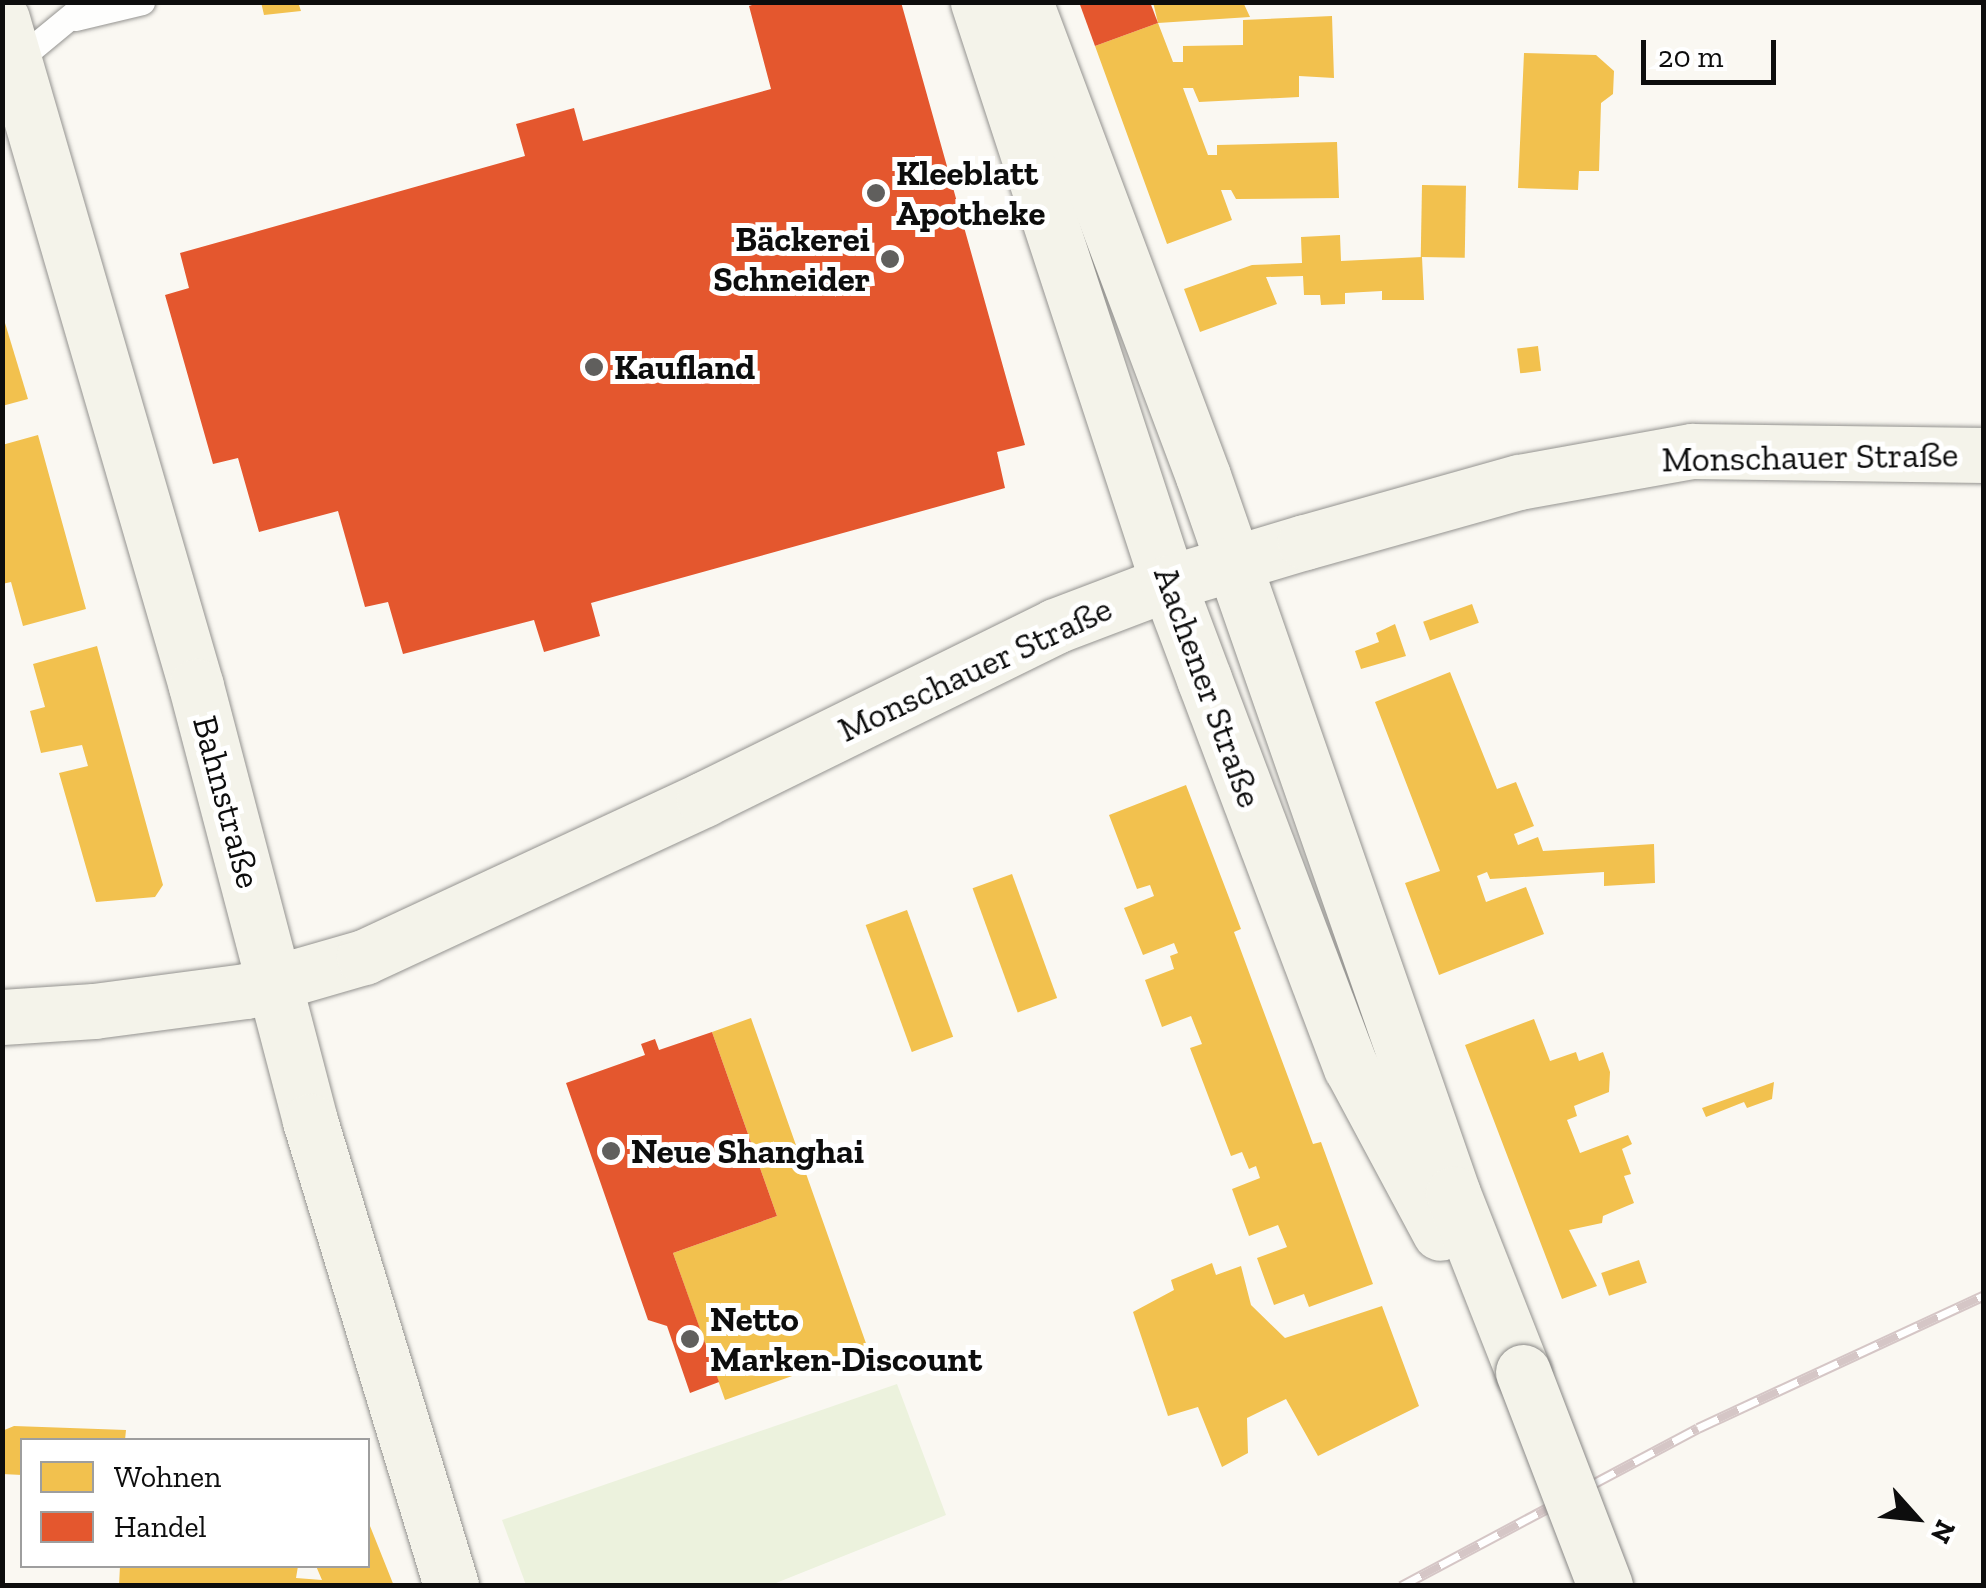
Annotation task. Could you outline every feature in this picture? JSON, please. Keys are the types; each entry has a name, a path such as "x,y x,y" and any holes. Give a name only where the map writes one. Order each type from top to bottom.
{"main road":[{"name":"Aachener Straße","path":"978,2 1168,583 1350,1067 1452,1255 1516,1356"},
{"name":"Aachener Straße","path":"1025,2 1232,563 1453,1194 1605,1586"},
{"name":"Bahnstraße","path":"8,41 168,586 310,1121 452,1586"},
{"name":"Monschauer Straße","path":"2,1017 94,1011 276,985 364,958 704,800 1056,626 1232,563 1519,482 1692,451 1984,455"}],"lane":[{"path":"8,41 82,10 142,2"}],"green space":[{"path":"897,1384 946,1515 771,1585 526,1585 502,1520"}],"building: Wohnen":[{"path":"261,2 298,2 301,11 264,15"},
{"path":"1153,2 1243,2 1250,17 1158,23"},
{"path":"1332,16 1334,78 1299,76 1299,97 1199,102 1193,88 1183,88 1208,155 1217,155 1217,145 1337,142 1339,198 1236,199 1231,190 1221,190 1232,220 1167,244 1095,46 1158,23 1173,62 1183,62 1183,46 1243,45 1243,20"},
{"path":"1524,53 1596,55 1614,71 1613,94 1601,103 1599,171 1579,171 1578,190 1518,188"},
{"path":"1422,185 1466,186 1465,258 1421,257"},
{"path":"1340,235 1341,261 1422,257 1424,300 1382,300 1382,291 1345,293 1345,304 1321,305 1320,295 1304,295 1303,276 1266,277 1277,304 1200,332 1184,289 1252,265 1302,263 1301,237"},
{"path":"2,313 28,399 2,406"},
{"path":"1538,346 1541,371 1520,373 1517,349"},
{"path":"38,435 86,609 23,626 11,582 2,584 2,445"},
{"path":"1472,604 1479,623 1430,641 1423,622"},
{"path":"1395,624 1406,656 1361,669 1355,651 1379,642 1376,633"},
{"path":"97,646 163,885 155,897 96,902 59,773 88,766 82,745 41,753 30,711 45,707 33,664"},
{"path":"1450,672 1497,789 1516,782 1534,826 1514,834 1518,845 1538,837 1543,851 1654,844 1655,883 1604,886 1604,872 1490,879 1487,872 1477,876 1486,902 1526,887 1544,934 1439,975 1405,883 1440,871 1375,702"},
{"path":"1186,785 1241,929 1234,932 1313,1144 1321,1142 1373,1284 1309,1307 1304,1294 1274,1305 1257,1258 1287,1247 1278,1225 1249,1236 1232,1189 1260,1178 1256,1166 1249,1169 1242,1152 1231,1156 1190,1048 1202,1044 1191,1016 1162,1027 1145,980 1174,969 1170,956 1178,953 1174,943 1143,955 1124,908 1154,896 1150,885 1137,889 1109,815"},
{"path":"1012,874 1057,998 1018,1012 973,888"},
{"path":"907,910 953,1037 912,1052 866,925"},
{"path":"751,1018 868,1349 725,1400 673,1253 777,1216 712,1032"},
{"path":"1534,1019 1550,1061 1576,1052 1579,1061 1603,1052 1610,1072 1609,1092 1574,1106 1577,1116 1567,1120 1580,1153 1628,1135 1632,1144 1622,1149 1631,1174 1624,1176 1634,1203 1603,1216 1602,1223 1569,1230 1597,1286 1562,1299 1465,1045"},
{"path":"1774,1082 1772,1099 1747,1108 1744,1102 1706,1117 1702,1108"},
{"path":"1639,1260 1647,1283 1609,1296 1601,1273"},
{"path":"1212,1263 1216,1275 1241,1266 1251,1305 1285,1338 1382,1306 1419,1406 1318,1456 1286,1399 1247,1418 1248,1453 1222,1467 1198,1407 1168,1416 1133,1312 1174,1290 1171,1280"},
{"path":"14,1426 126,1430 125,1438 20,1438 20,1475 2,1474 2,1431"},
{"path":"370,1526 394,1586 119,1586 120,1568 298,1568 296,1578 322,1580 317,1568 370,1568"}],"building: Handel":[{"name":"Kaufland","path":"761,2 901,2 1025,445 997,452 1005,488 591,603 600,636 544,652 534,620 403,654 388,602 365,607 338,511 259,532 238,458 213,464 165,295 189,288 180,253 525,156 516,124 574,108 583,141 771,89 749,6"},
{"path":"1079,2 1150,2 1158,23 1095,46"},
{"path":"712,1032 777,1216 673,1253 719,1382 690,1393 667,1326 648,1320 566,1083 645,1055 641,1044 655,1039 659,1050"}],"railway":[{"path":"1401,1586 1698,1428 1984,1295"}],"place":[{"name":"Kleeblatt Apotheke","path":"876,193"},
{"name":"Bäckerei Schneider","path":"890,259"},
{"name":"Kaufland","path":"594,367"},
{"name":"Neue Shanghai","path":"611,1151"},
{"name":"Netto Marken-Discount","path":"690,1339"}]}
